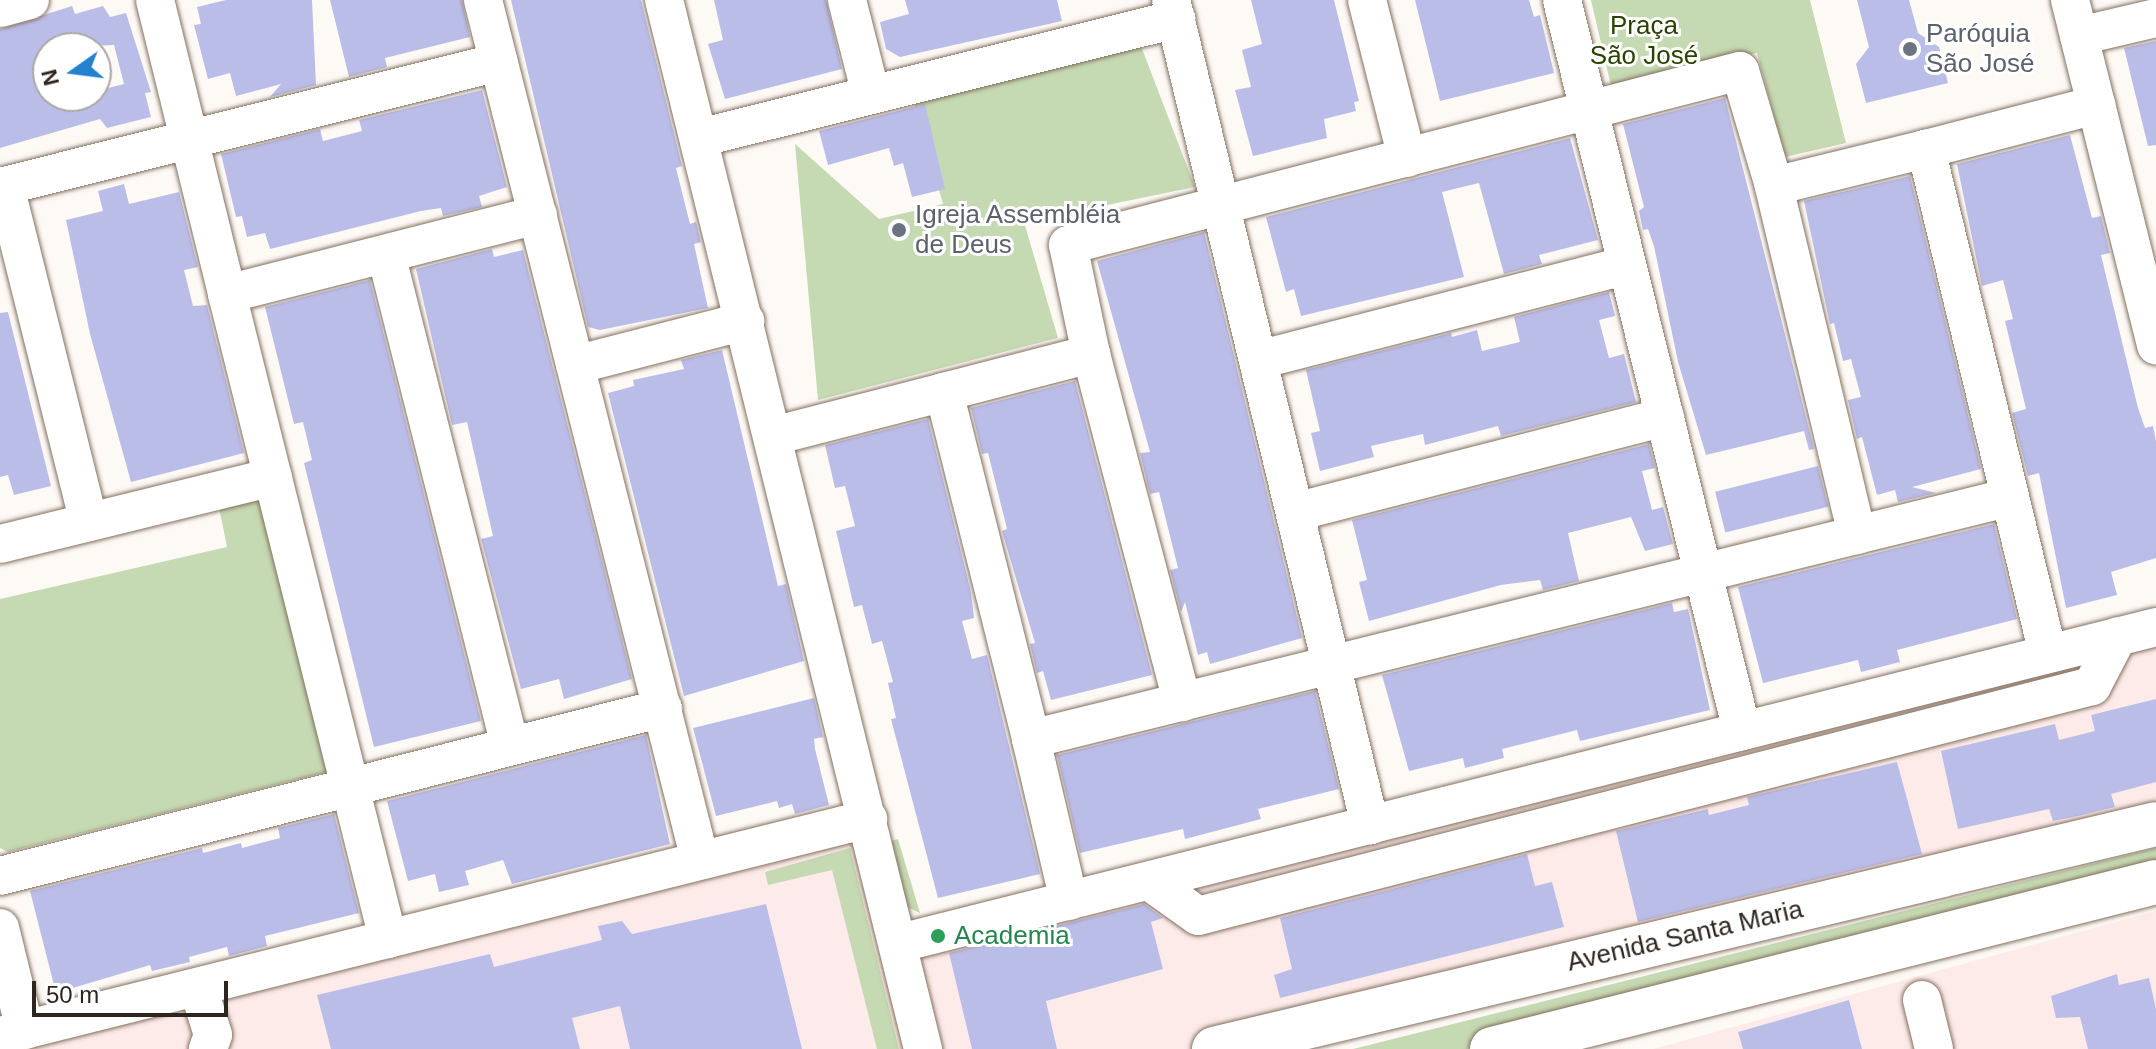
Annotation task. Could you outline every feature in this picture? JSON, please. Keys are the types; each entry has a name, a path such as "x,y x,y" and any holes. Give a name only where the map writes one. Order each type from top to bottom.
{"main road":[{"name":"Avenida Santa Maria","path":"1233,1046 2156,824"},
{"path":"1492,1049 2156,882"}],"street":[{"path":"0,8 30,0"},
{"path":"155,0 388,939"},
{"path":"483,0 700,860"},
{"path":"664,0 900,943 923,1049"},
{"path":"847,0 871,95"},
{"path":"1367,0 1407,158"},
{"path":"1562,0 1742,731"},
{"path":"699,138 871,95 1174,10 1370,825"},
{"path":"2156,18 2074,18 2156,345"},
{"path":"89,522 3,186 499,62"},
{"path":"1182,702 1091,354 1068,245 1740,71 1774,186 1857,535"},
{"path":"1774,186 2096,105"},
{"path":"1926,149 2048,654"},
{"path":"227,294 538,215"},
{"path":"386,254 510,746"},
{"path":"1258,360 1627,265"},
{"path":"575,365 745,321"},
{"path":"773,436 1091,354"},
{"path":"944,392 1069,901"},
{"path":"1295,512 1665,417"},
{"path":"0,544 273,477"},
{"path":"1031,739 2010,497"},
{"path":"900,943 2156,627"},
{"path":"1149,881 1198,916 2092,686 2118,636"},
{"path":"0,876 663,708"},
{"path":"0,928 12,1033 868,819"},
{"path":"198,987 218,1044"},
{"path":"1922,1000 1934,1049"}],"shaded area":[{"path":"2156,627 2156,824 1225,1049 0,1049 868,819 898,947"},
{"path":"825,878 870,1049 483,1049 460,955"},
{"path":"2156,911 2156,1049 1653,1049"}],"green space":[{"name":"Praça São José","path":"1591,0 1810,0 1846,143 1785,157 1757,53 1612,90"},
{"path":"1141,46 1195,187 1024,222 1058,338 818,400 795,144 879,219 943,204 914,103"},
{"path":"265,493 334,770 8,852 0,848 0,599 227,547 219,507"},
{"path":"898,839 920,913 898,903 884,843"},
{"path":"850,848 899,1049 877,1049 832,870 768,885 765,872"},
{"path":"2156,848 2156,875 1467,1049 1353,1049"}],"building":[{"path":"226,0 312,0 316,85 270,97 281,84 236,96 230,73 208,79 194,25 201,24 197,7"},
{"path":"330,0 462,0 470,37 385,58 387,67 349,77"},
{"path":"511,0 641,0 682,166 676,168 690,224 696,222 701,242 694,244 708,308 600,330 588,327"},
{"path":"714,0 826,0 842,69 725,99 708,44 723,40"},
{"path":"905,0 1057,0 1062,21 900,57 886,49 880,22 909,14"},
{"path":"1251,0 1334,0 1359,101 1354,102 1356,111 1324,119 1327,138 1253,156 1235,90 1251,87 1242,50 1262,44"},
{"path":"1415,0 1529,0 1534,17 1540,15 1554,73 1440,101"},
{"path":"1857,0 1909,0 1918,33 1939,47 1948,83 1866,103 1856,64 1869,47"},
{"path":"72,6 75,14 103,6 110,17 126,13 151,92 145,93 151,117 107,128 100,119 0,148 0,29"},
{"path":"2156,41 2156,145 2148,146 2124,48"},
{"path":"482,90 507,187 479,196 482,207 443,216 441,208 421,211 270,249 265,233 247,237 242,216 236,217 221,154 320,129 323,141 362,131 359,120"},
{"path":"1725,98 1814,449 1809,450 1804,431 1706,455 1678,362 1654,246 1648,229 1643,230 1639,211 1644,207 1623,124"},
{"path":"925,104 945,189 912,197 903,163 894,166 889,148 828,165 819,131"},
{"path":"2070,135 2092,218 2101,216 2110,253 2101,255 2138,408 2145,428 2153,426 2156,441 2156,558 2111,572 2117,595 2066,608 2039,473 2028,476 2012,413 2026,409 2005,321 2013,319 2003,280 1982,286 1957,164"},
{"path":"1570,138 1598,240 1539,255 1542,264 1504,274 1479,183 1442,192 1464,277 1301,316 1294,289 1286,292 1266,217"},
{"path":"1910,176 1981,469 1912,487 1936,493 1898,502 1895,490 1877,495 1862,437 1857,439 1848,400 1861,397 1851,359 1843,361 1834,323 1830,324 1804,201"},
{"path":"124,184 129,204 179,192 198,267 184,270 193,306 207,305 244,453 131,482 90,334 66,220 103,211 98,191"},
{"path":"1204,232 1302,638 1210,664 1207,652 1198,655 1185,602 1181,612 1170,570 1178,568 1159,492 1150,494 1140,453 1150,452 1097,261"},
{"path":"492,249 494,257 523,250 632,679 564,699 559,679 521,689 481,539 493,536 467,422 452,425 416,269"},
{"path":"370,280 481,721 374,747 304,463 312,460 303,422 294,424 265,307"},
{"path":"1609,292 1615,316 1599,320 1609,358 1624,354 1636,402 1501,436 1498,426 1425,445 1423,434 1371,446 1374,457 1320,471 1311,433 1320,431 1306,370 1451,333 1452,337 1477,330 1482,351 1520,342 1514,317"},
{"path":"8,312 51,486 14,495 8,475 0,477 0,313"},
{"path":"722,350 778,586 786,584 804,661 684,696 608,393 634,386 633,380 684,369 681,360"},
{"path":"1075,381 1152,675 1051,700 1043,671 1037,673 1030,644 1035,643 1002,531 1007,529 988,453 982,454 971,408"},
{"path":"928,419 971,592 974,618 962,621 972,659 987,655 1040,874 938,898 891,719 896,718 888,683 893,682 882,641 872,644 862,605 854,607 836,531 855,526 845,486 835,488 825,445"},
{"path":"1649,444 1655,468 1642,471 1652,510 1663,507 1673,544 1645,551 1631,517 1568,533 1579,581 1543,590 1540,580 1501,585 1369,621 1359,582 1367,580 1352,520"},
{"path":"1818,466 1828,507 1725,532 1715,492"},
{"path":"1994,524 2017,619 1897,650 1900,662 1861,672 1858,660 1763,683 1738,587"},
{"path":"1672,603 1674,612 1688,609 1710,710 1580,741 1577,730 1502,749 1504,758 1465,768 1463,758 1409,771 1382,675"},
{"path":"1315,691 1339,789 1258,809 1261,819 1185,839 1183,829 1080,853 1057,755"},
{"path":"814,698 823,737 814,739 815,749 829,805 795,814 792,804 779,808 777,801 716,816 693,728"},
{"path":"2156,699 2156,782 2111,794 2115,807 2078,816 2053,821 2049,809 1958,829 1941,751 2055,724 2059,740 2095,731 2091,715"},
{"path":"646,735 670,844 512,884 503,860 465,871 469,885 439,892 435,874 408,881 387,801"},
{"path":"1897,762 1922,854 1638,922 1616,831 1708,809 1709,815 1749,805 1747,797"},
{"path":"334,814 359,913 265,936 267,946 229,956 227,947 189,957 190,962 152,971 150,965 56,993 30,891 202,848 203,853 241,843 242,848 280,838 278,828"},
{"path":"1527,854 1535,886 1552,882 1564,927 1280,998 1274,975 1292,969 1280,918"},
{"path":"766,904 802,1049 630,1049 620,1006 572,1018 580,1049 331,1049 317,995 490,954 494,967 602,940 598,926 622,921 632,934"},
{"path":"1144,904 1163,918 1151,922 1163,969 1046,1001 1057,1049 972,1049 949,953"},
{"path":"2117,974 2119,985 2149,978 2156,1009 2156,1049 2088,1049 2080,1017 2056,1018 2051,996"},
{"path":"1849,1000 1862,1049 1743,1049 1738,1032"}],"place":[{"name":"Paróquia São José","path":"1910,49"},
{"name":"Igreja Assembléia de Deus","path":"899,230"},
{"name":"Academia","path":"938,936"}]}
